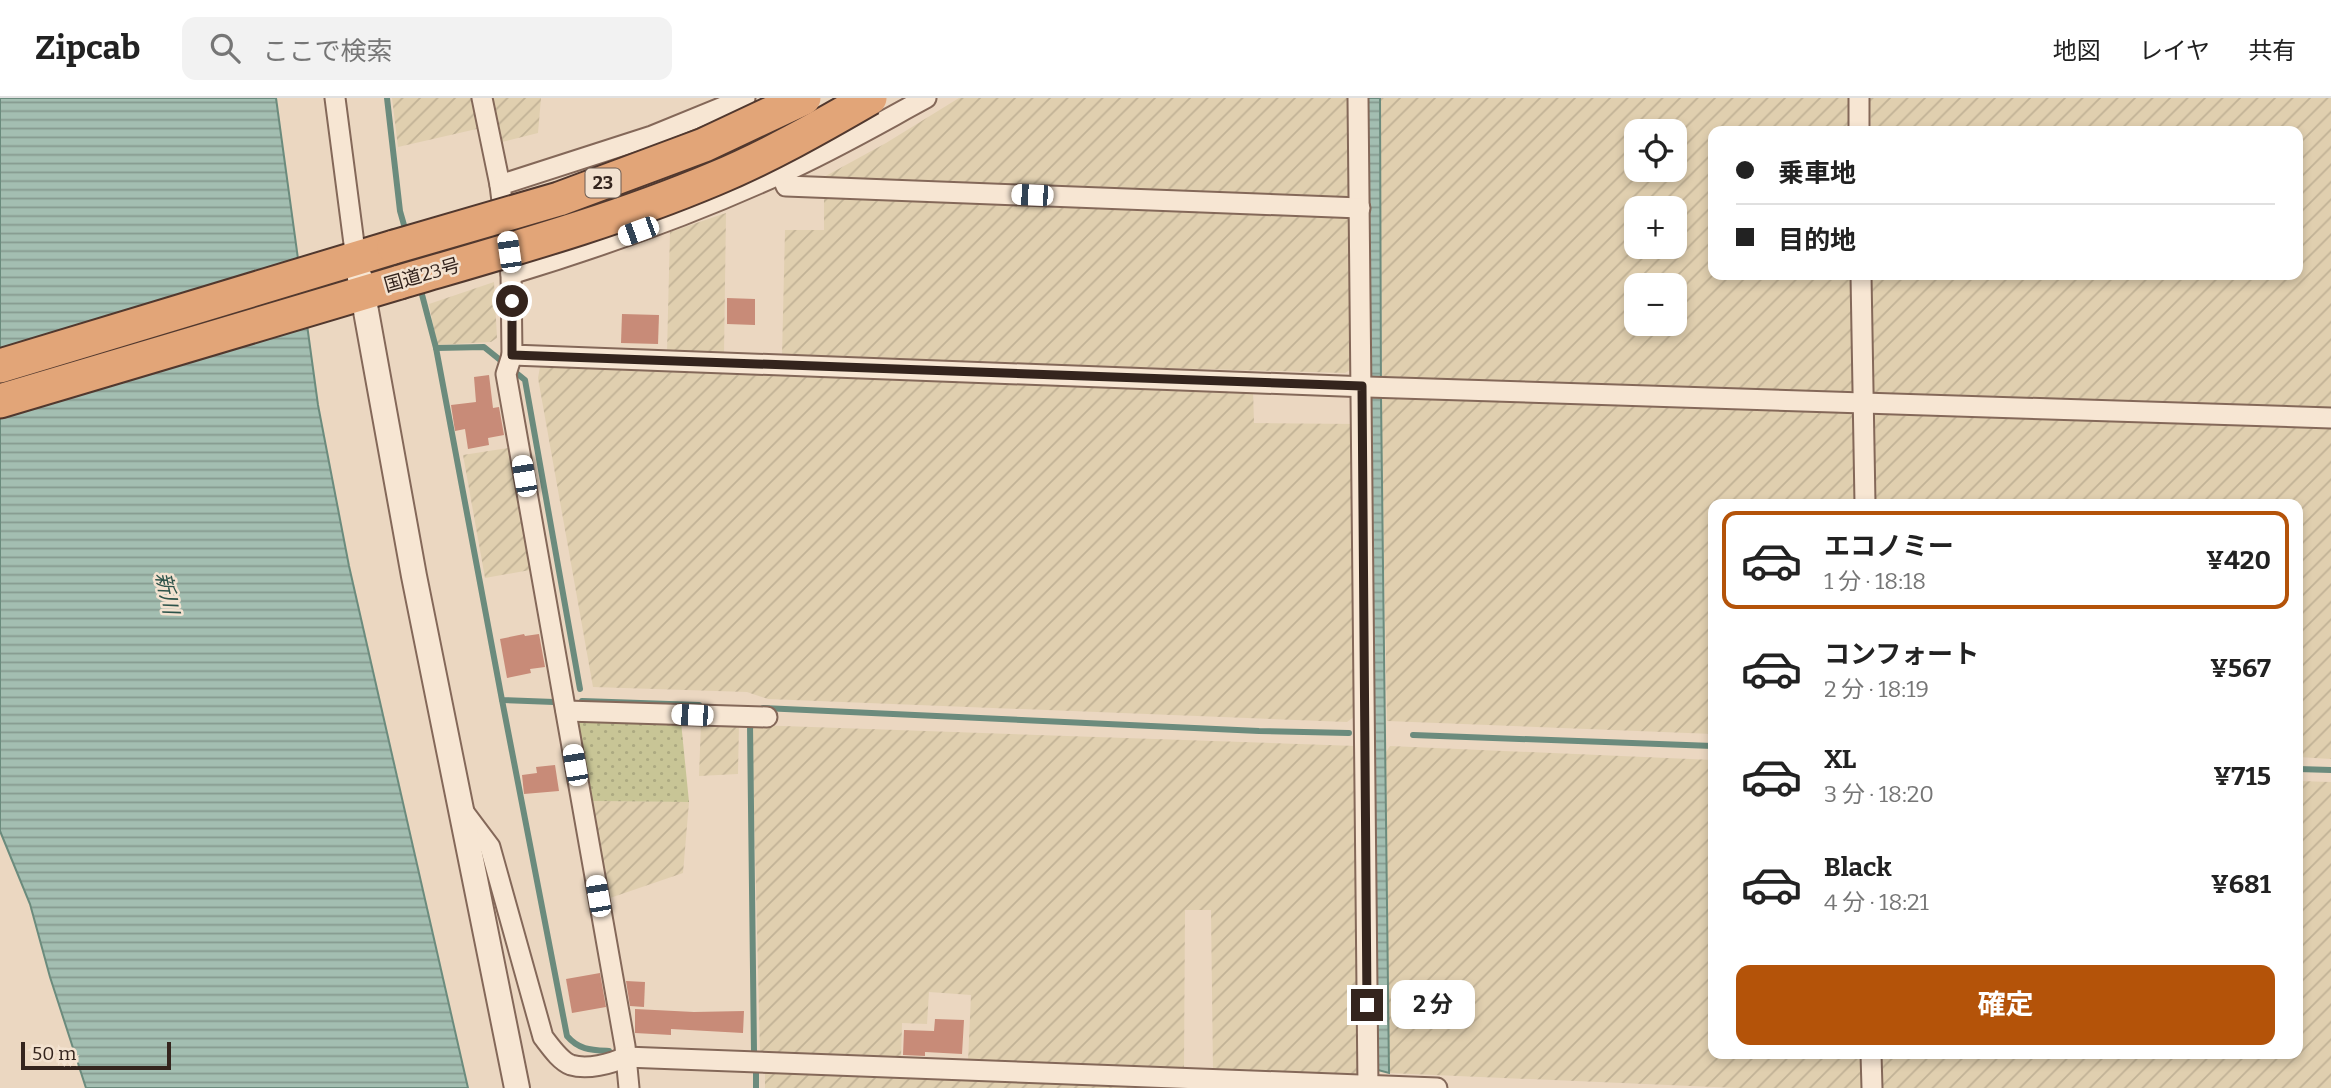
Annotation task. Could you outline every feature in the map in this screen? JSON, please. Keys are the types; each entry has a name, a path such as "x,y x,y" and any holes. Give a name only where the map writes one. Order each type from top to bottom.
{"highway":[{"name":"国道23号","path":"0,366 559,199 704,145 804,98"},
{"name":"国道23号","path":"0,401 578,229 704,183 783,145 870,98"}],"street":[{"path":"335,98 350,260 356,294 390,448 517,1088"},
{"path":"482,98 500,185 512,274 510,363 566,711 625,1046 629,1088"},
{"path":"500,185 652,136 745,98"},
{"path":"512,274 660,223 781,174 926,98"},
{"path":"1358,98 1360,208 1372,387 1368,1086"},
{"path":"1859,98 1859,126"},
{"path":"781,174 786,186 1360,208"},
{"path":"1861,280 1865,499"},
{"path":"510,363 2331,418"},
{"path":"566,711 767,717"},
{"path":"460,806 490,847 543,1037 570,1065 607,1065 625,1057 1437,1088"},
{"path":"1871,1059 1871,1088"}],"shaded area":[{"path":"392,98 474,98 481,128 398,147"},
{"path":"486,98 541,98 538,133 494,144"},
{"path":"959,98 1351,98 1351,192 1346,199 822,178"},
{"path":"1380,98 1851,98 1851,126 1708,126 1708,280 1853,280 1854,389 1849,394 1382,378"},
{"path":"1870,98 2331,98 2331,409 1873,394 1872,280 2303,280 2303,126 1871,126"},
{"path":"824,195 1346,217 1351,222 1353,368 1345,373 782,357 785,230 824,230"},
{"path":"726,213 724,355 667,352 670,232"},
{"path":"494,282 497,338 491,342 437,345 429,304"},
{"path":"540,367 1253,389 1254,423 1357,424 1358,714 1347,722 768,699 747,692 593,687 538,378"},
{"path":"1381,398 1854,412 1855,499 1708,499 1708,734 1387,721"},
{"path":"1873,414 2331,427 2331,759 2303,757 2303,499 1874,499"},
{"path":"508,448 530,570 485,578 463,455"},
{"path":"581,718 681,722 689,802 591,801 577,724"},
{"path":"701,723 739,724 738,774 699,776"},
{"path":"752,725 1356,746 1362,1071 1346,1077 1213,1072 1211,910 1185,910 1184,1069 968,1062 971,995 929,992 927,1024 902,1023 901,1059 760,1053"},
{"path":"1390,746 1708,760 1708,1059 1861,1059 1861,1088 1737,1088 1389,1073 1386,752"},
{"path":"2303,781 2331,782 2331,1088 1881,1088 1880,1059 2303,1059"},
{"path":"591,801 689,802 683,873 610,898"},
{"path":"765,1071 1174,1088 765,1088"}],"water":[{"name":"新川","path":"0,98 276,98 318,405 349,566 468,1088 86,1088 50,977 30,904 0,831"},
{"path":"1367,98 1380,98 1389,1073 1378,1070"}],"building":[{"path":"727,298 755,299 755,325 727,324"},
{"path":"622,314 659,315 658,344 621,343"},
{"path":"489,375 493,408 499,407 504,435 488,438 489,445 468,449 465,429 455,431 451,405 476,402 474,377"},
{"path":"539,634 545,667 530,669 531,673 507,678 500,639"},
{"path":"555,765 559,791 524,794 522,775 537,773 536,767"},
{"path":"600,973 606,1007 572,1013 566,979"},
{"path":"626,981 645,982 644,1007 630,1006"},
{"path":"635,1009 744,1011 743,1033 671,1029 671,1035 635,1033"},
{"path":"935,1019 964,1020 962,1054 925,1052 925,1056 903,1055 904,1030 934,1031"}],"waterway":[{"path":"387,98 400,211 406,232"},
{"path":"420,287 436,348 502,700 554,702"},
{"path":"436,348 484,347 525,380 580,689"},
{"path":"502,700 567,1036 581,1047 609,1051"},
{"path":"582,701 699,705"},
{"path":"763,708 1349,733"},
{"path":"750,725 754,1052"},
{"path":"1413,735 1708,746"},
{"path":"2303,769 2331,770"},
{"path":"756,1072 756,1088"}],"route":[{"path":"512,301 512,355 1362,386 1367,1005"}]}
